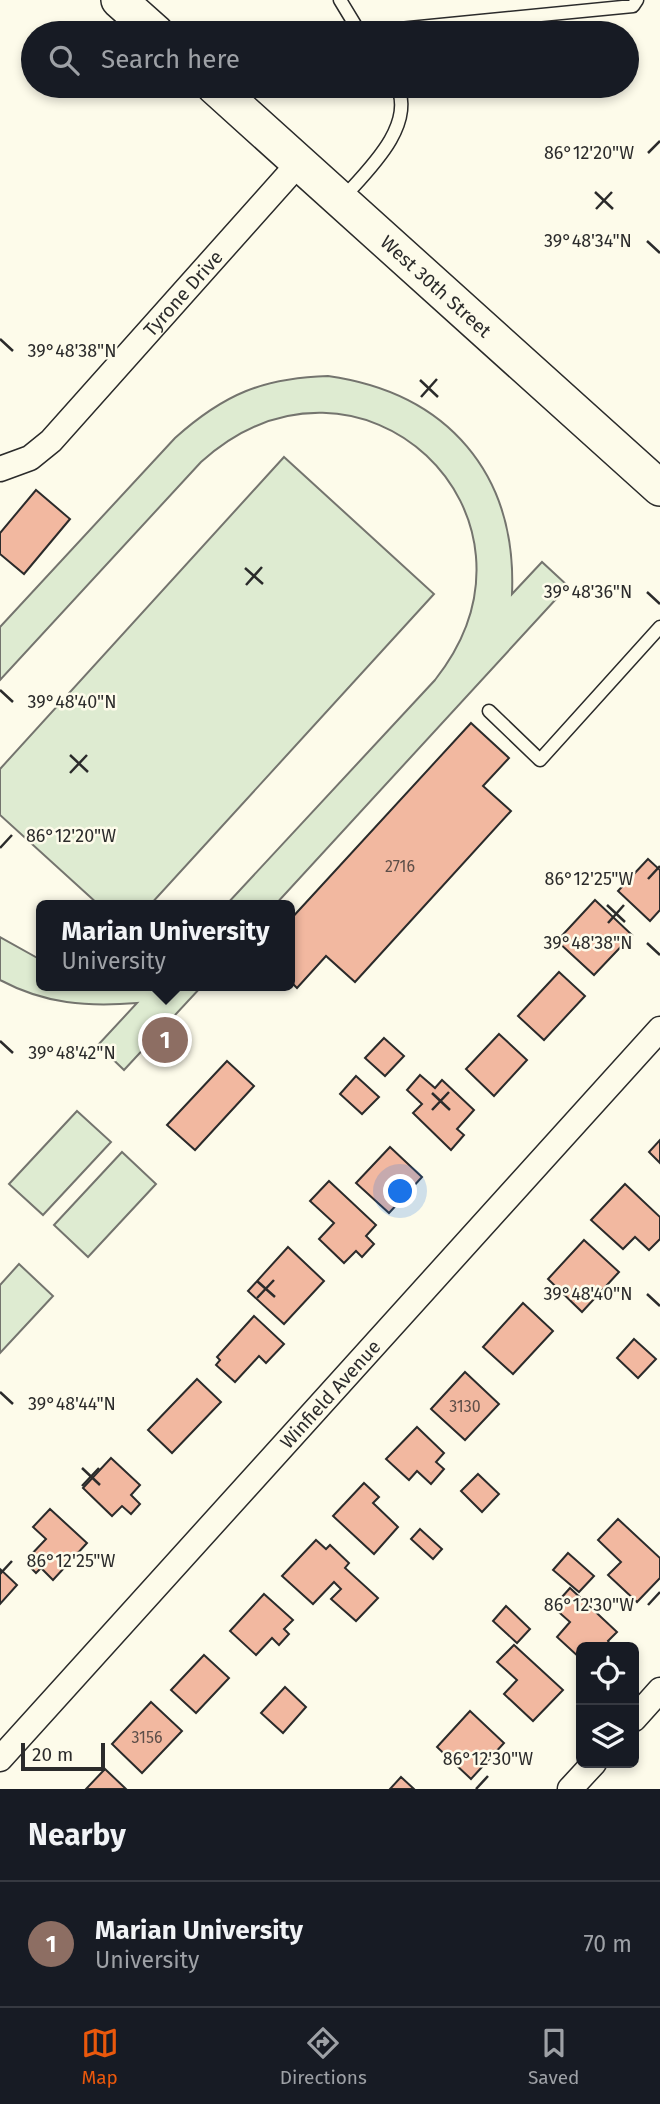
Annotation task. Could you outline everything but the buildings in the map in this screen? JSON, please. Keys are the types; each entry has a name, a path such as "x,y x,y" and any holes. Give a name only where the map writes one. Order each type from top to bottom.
{"main road":[{"path":"119,0 143,21"},
{"name":"West 30th Street","path":"227,98 660,488"}],"street":[{"name":"Tyrone Drive","path":"0,469 18,464 41,451 299,163"},
{"name":"Winfield Avenue","path":"0,1759 660,1028"},
{"path":"639,1713 660,1690"},
{"path":"570,1789 589,1768"}],"lane":[{"path":"340,0 352,21"},
{"path":"481,21 633,6 637,0"},
{"path":"341,201 381,155 399,126 398,98"},
{"path":"489,711 540,760 660,626"}],"green space":[{"path":"328,376 371,385 408,400 440,421 467,446 488,477 502,512 510,551 512,594 542,562 568,586 280,900 231,900 435,680 469,617 476,556 460,501 426,456 379,425 323,413 262,424 201,462 0,680 0,627 175,438 193,423 210,410 246,391 305,377"},
{"path":"284,457 434,594 155,900 94,900 0,815 0,769"},
{"path":"0,937 36,957 36,991 197,991 124,1070 98,1045 137,1003 67,1002 33,994 0,980"},
{"path":"77,1111 111,1142 43,1215 9,1184"},
{"path":"122,1152 156,1184 88,1257 54,1225"},
{"path":"19,1264 53,1296 0,1353 0,1285"}],"place":[{"name":"Marian University","path":"165,1040"}]}
